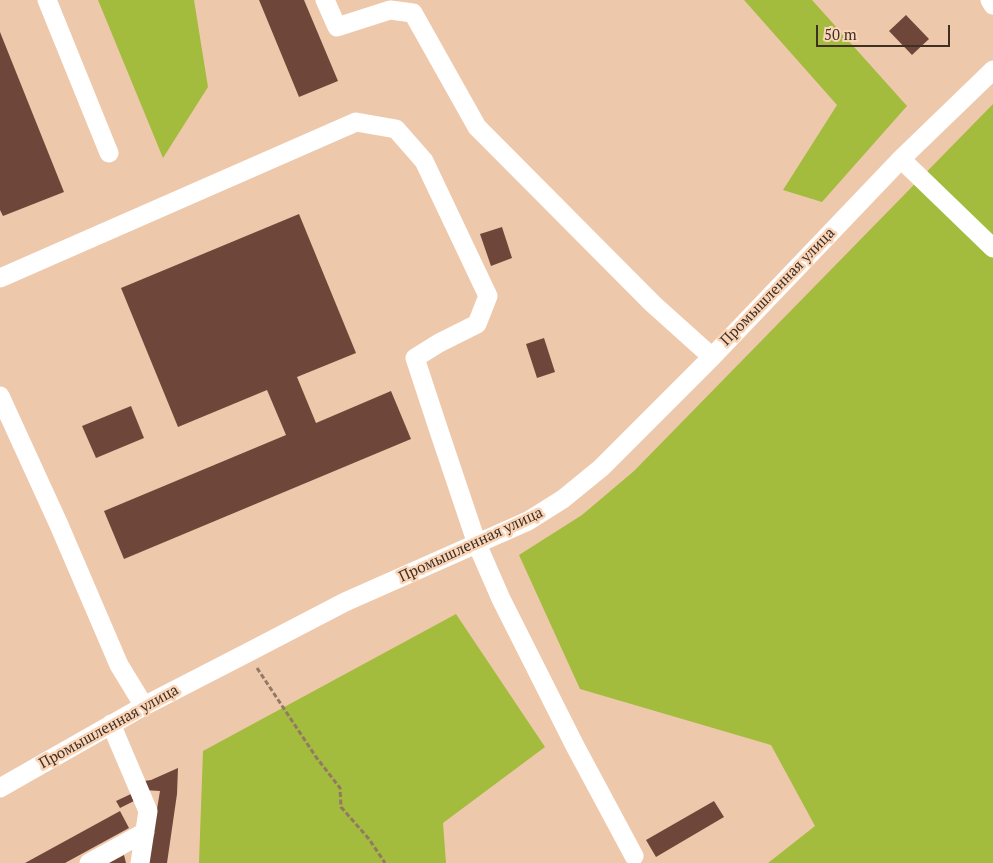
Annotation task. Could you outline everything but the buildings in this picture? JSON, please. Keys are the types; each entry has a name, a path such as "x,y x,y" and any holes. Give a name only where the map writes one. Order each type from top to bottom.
{"street":[{"path":"46,0 110,153"},
{"path":"325,0 337,27 390,10 413,14 476,127 653,304 712,357"},
{"path":"990,0 993,4"},
{"name":"Промышленная улица","path":"0,788 144,706 345,602 528,521 563,499 601,468 712,357 901,159 993,70"},
{"path":"0,278 356,122 396,129 424,161 488,296 477,324 439,343 415,358 477,544 510,616 575,746 634,856"},
{"path":"901,159 993,248"},
{"path":"0,396 59,525 119,665 144,706"},
{"path":"111,724 148,811 140,863"},
{"path":"89,863 145,832"}],"path":[{"path":"247,653 316,757 340,788 341,807 370,840 385,863"}],"green space":[{"path":"98,0 194,0 208,87 163,158"},
{"path":"744,0 812,0 907,106 822,202 783,190 837,105"},
{"path":"993,104 993,863 768,863 815,826 771,745 580,689 519,555 582,515 634,471"},
{"path":"456,614 545,747 443,823 446,863 199,863 203,751"}]}
